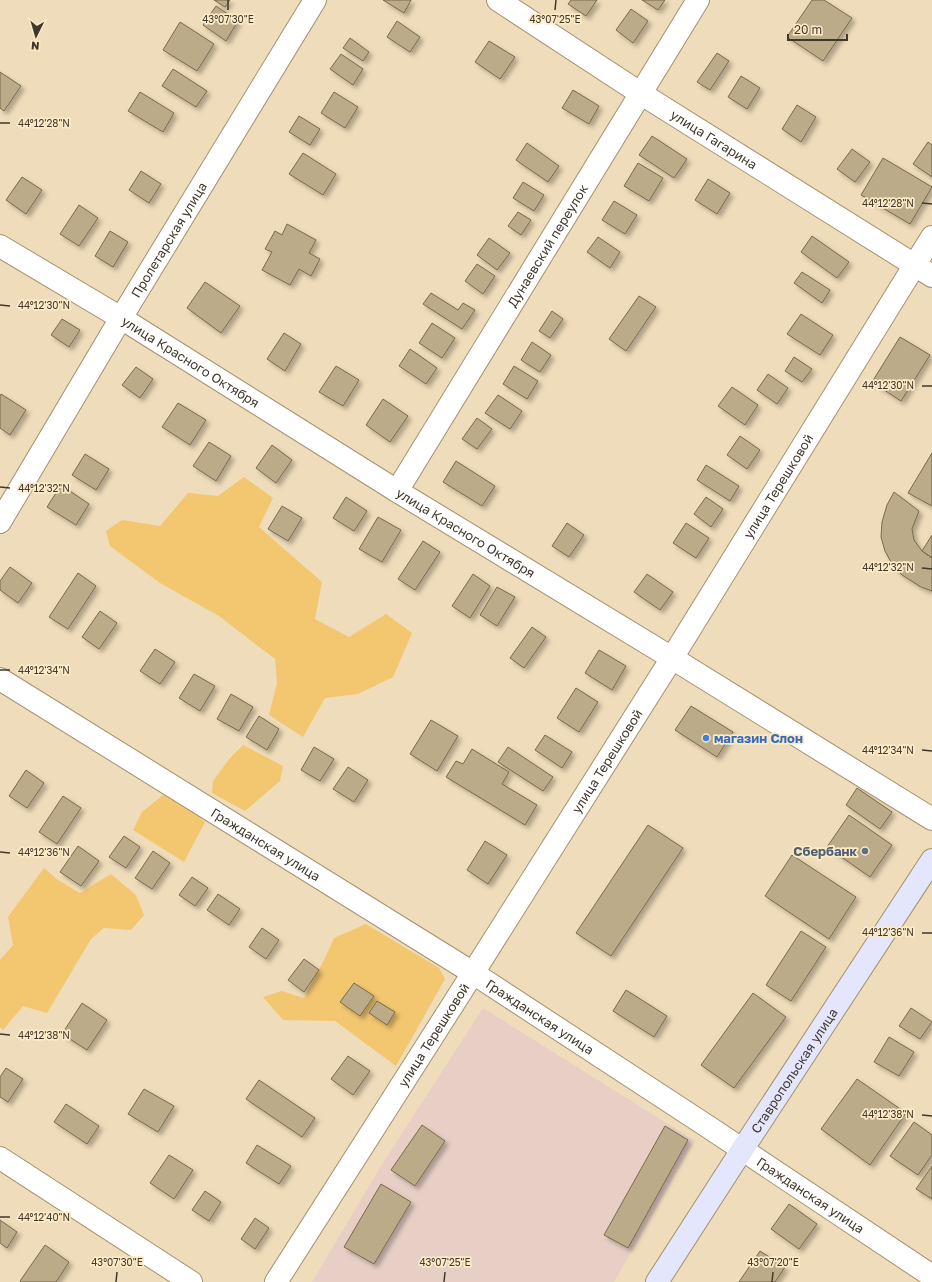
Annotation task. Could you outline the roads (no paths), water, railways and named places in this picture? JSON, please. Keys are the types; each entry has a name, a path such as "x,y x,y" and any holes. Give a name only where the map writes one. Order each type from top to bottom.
{"street":[{"name":"Пролетарская улица","path":"0,522 121,318 315,0"},
{"name":"улица Гагарина","path":"498,0 640,93 932,276"},
{"name":"Дунаевский переулок","path":"398,491 698,0"},
{"name":"улица Терешковой","path":"276,1282 672,658 932,237"},
{"name":"улица Красного Октября","path":"0,246 121,318 398,491 932,819"},
{"name":"Гражданская улица","path":"0,679 473,973 932,1276"},
{"name":"Ставропольская улица","path":"657,1282 932,860"},
{"path":"0,1158 191,1282"}],"place":[{"name":"магазин Слон","path":"706,738"},
{"name":"Сбербанк","path":"865,851"}]}
